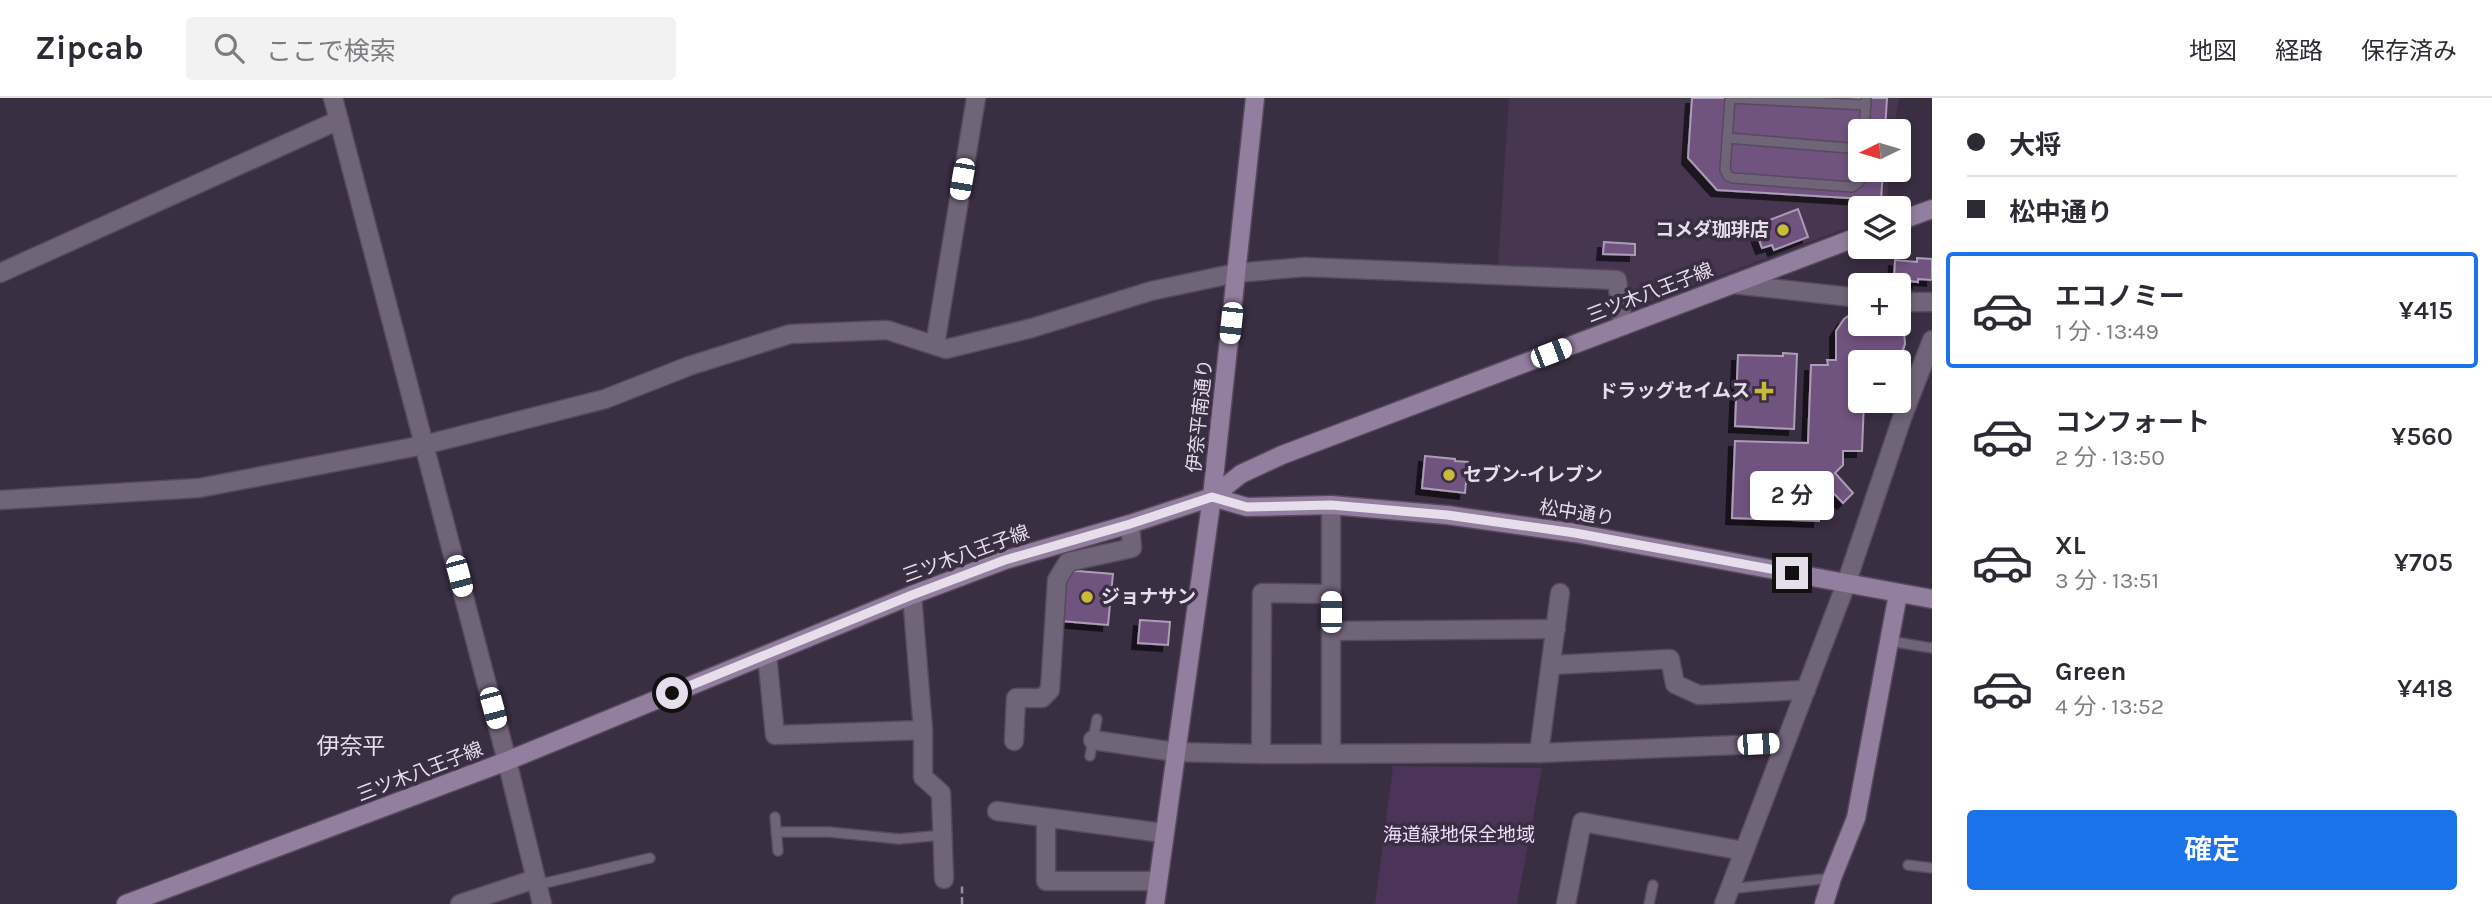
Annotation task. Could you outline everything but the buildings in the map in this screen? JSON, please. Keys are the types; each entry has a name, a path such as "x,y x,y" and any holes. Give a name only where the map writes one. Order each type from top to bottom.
{"main road":[{"name":"伊奈平南通り","path":"1155,904 1212,497 1255,98"},
{"path":"1911,217 1932,209"},
{"name":"三ツ木八王子線","path":"126,904 507,761 912,595 1005,560 1212,497 1241,474 1282,455 1848,241"},
{"name":"松中通り","path":"1212,497 1247,507 1331,505 1447,515 1575,533 1932,599"},
{"path":"1824,904 1856,818 1898,594"}],"street":[{"path":"333,98 542,904"},
{"path":"935,345 976,98"},
{"path":"0,273 339,120"},
{"path":"0,500 198,488 424,445 606,399 689,366 790,334 887,330 946,349 1008,334 1151,292 1236,273 1306,267 1617,280 1623,326"},
{"path":"1733,284 1848,297"},
{"path":"1911,302 1932,302"},
{"path":"1727,896 1846,583 1902,418 1932,340"},
{"path":"1331,505 1331,752"},
{"path":"1014,741 1016,698 1042,698 1050,690 1057,580 1068,562 1132,548 1130,524"},
{"path":"1261,754 1262,593 1331,594"},
{"path":"1539,753 1560,593"},
{"path":"912,595 923,730 923,778 941,793 944,879"},
{"path":"1331,631 1556,629"},
{"path":"767,655 775,735 923,730"},
{"path":"1551,665 1670,660 1675,684 1699,695 1806,690"},
{"path":"1092,748 1261,754 1539,753 1785,743"},
{"path":"997,811 1163,832"},
{"path":"1046,818 1046,881 1158,881"},
{"path":"1566,904 1582,822 1744,851"},
{"path":"460,904 536,882"}],"lane":[{"path":"1859,182 1852,187 1728,176 1725,170 1730,98 1866,101 1865,119"},
{"path":"1727,138 1848,148"},
{"path":"1889,641 1932,648"},
{"path":"1092,748 1097,719"},
{"path":"775,817 778,851"},
{"path":"776,832 829,832 899,839 943,835"},
{"path":"536,882 650,858"},
{"path":"1908,865 1932,868"},
{"path":"1727,896 1832,878"},
{"path":"1649,904 1653,884"}],"shaded area":[{"path":"1509,98 1899,98 1895,119 1848,119 1848,182 1889,182 1887,196 1848,196 1848,227 1630,309 1625,274 1498,266"}],"green space":[{"name":"海道緑地保全地域","path":"1393,766 1542,768 1517,904 1375,904"}],"place":[{"name":"コメダ珈琲店","path":"1783,230"},
{"name":"ドラッグセイムス","path":"1764,391"},
{"name":"セブン-イレブン","path":"1449,475"},
{"name":"ジョナサン","path":"1087,597"}],"district":[{"name":"伊奈平","path":"351,746"}],"route":[{"path":"672,693 1005,560 1212,497 1247,507 1331,505 1447,515 1575,533 1792,573"}]}
